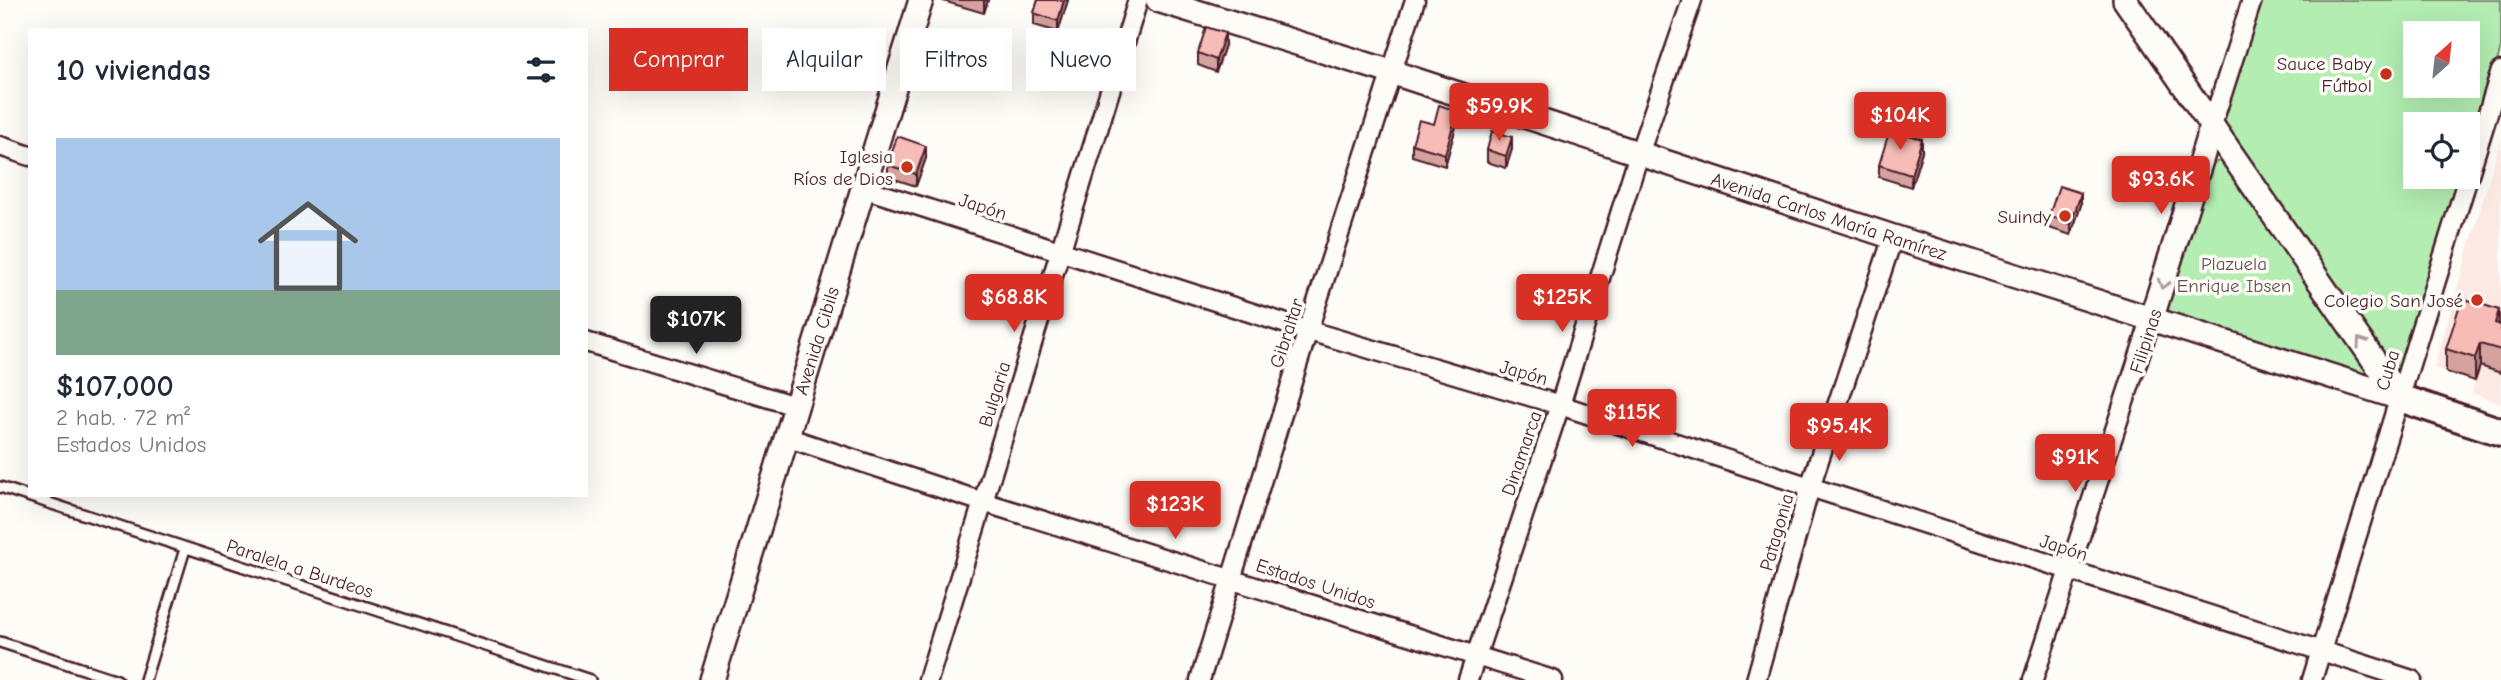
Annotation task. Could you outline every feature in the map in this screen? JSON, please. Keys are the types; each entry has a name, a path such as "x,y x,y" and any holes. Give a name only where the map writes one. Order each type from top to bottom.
{"main road":[{"name":"Avenida Carlos María Ramírez","path":"2400,398 2501,432"}],"street":[{"name":"Avenida Cibils","path":"712,680 921,0"},
{"name":"Bulgaria","path":"928,680 1138,0"},
{"name":"Avenida Carlos María Ramírez","path":"1158,0 1391,72 1893,237 2400,398"},
{"name":"Gibraltar","path":"1200,680 1308,330 1415,0"},
{"name":"Dinamarca","path":"1468,680 1560,405 1639,154 1692,0"},
{"path":"2125,0 2400,398"},
{"name":"Filipinas","path":"2033,680 2071,571 2252,0"},
{"name":"Cuba","path":"2312,680 2501,71"},
{"path":"0,146 28,155"},
{"name":"Japón","path":"863,188 1059,253 1560,405 2412,680"},
{"name":"Patagonia","path":"1756,680 1810,487 1893,237"},
{"path":"588,343 795,406"},
{"name":"Estados Unidos","path":"786,437 983,502 1553,680"}],"lane":[{"name":"Paralela a Burdeos","path":"0,486 28,496"},
{"name":"Paralela a Burdeos","path":"32,497 590,680"},
{"path":"145,680 185,549"},
{"path":"0,642 117,680"}],"shaded area":[{"name":"Colegio San José","path":"2501,138 2501,403 2472,393 2475,381 2434,368"}],"green space":[{"path":"2262,0 2501,0 2501,48 2480,119 2480,112 2403,112 2403,189 2458,189 2403,364 2395,366 2388,360 2225,129 2223,121"},
{"name":"Plazuela Enrique Ibsen","path":"2221,160 2226,162 2368,368 2366,376 2169,315 2166,310 2212,164"}],"building":[{"path":"1038,0 1064,0 1058,21 1034,13"},
{"path":"1206,27 1225,33 1216,60 1198,53"},
{"path":"1439,105 1457,111 1445,154 1412,144 1419,120 1434,124"},
{"path":"1890,129 1922,139 1911,175 1879,165"},
{"path":"1492,131 1512,137 1506,156 1487,150"},
{"path":"897,136 926,146 916,174 888,165"},
{"path":"2059,186 2081,193 2071,224 2049,216"},
{"path":"2462,298 2499,310 2495,323 2501,325 2501,350 2480,344 2475,358 2446,349"}],"place":[{"name":"Sauce Baby Fútbol","path":"2386,74"},
{"name":"Iglesia Ríos de Dios","path":"907,167"},
{"name":"Suindy","path":"2065,216"},
{"name":"Colegio San José","path":"2477,300"}]}
